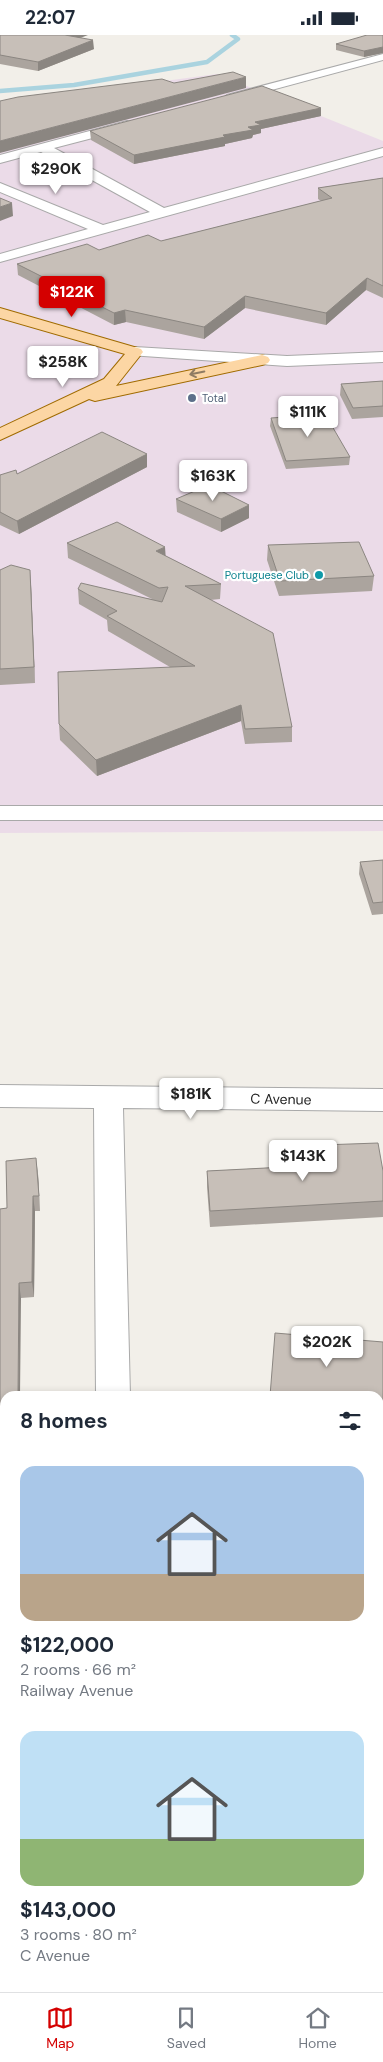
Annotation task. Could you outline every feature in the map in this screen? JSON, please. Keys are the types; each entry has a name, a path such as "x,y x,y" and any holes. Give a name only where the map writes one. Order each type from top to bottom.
{"main road":[{"path":"0,313 135,352 110,383 0,435"},
{"path":"72,402 147,383 262,359"}],"street":[{"path":"219,100 383,57"},
{"path":"0,159 135,123"},
{"path":"42,147 162,213"},
{"path":"0,258 383,152"},
{"path":"0,187 102,230"},
{"path":"135,352 287,361 383,357"},
{"path":"0,813 383,813"},
{"name":"C Avenue","path":"0,1096 383,1100"},
{"path":"108,1097 113,1391"}],"shaded area":[{"path":"217,74 383,141 383,831 0,833 0,103"}],"building":[{"path":"0,35 65,35 93,40 38,62 0,55"},
{"path":"367,35 383,35 383,47 364,51 336,44"},
{"path":"233,72 246,77 0,141 0,101 18,97 162,79 174,83"},
{"path":"262,86 321,108 255,122 261,125 248,127 253,130 134,155 90,131"},
{"path":"383,178 383,286 367,278 326,313 245,296 204,327 125,310 114,313 17,264 87,244 99,250 148,235 161,241 332,198 318,188"},
{"path":"0,198 12,203 0,207"},
{"path":"383,381 383,406 353,408 341,384"},
{"path":"325,414 350,457 286,461 271,418"},
{"path":"102,432 147,454 17,521 0,512 0,475 16,470 17,474"},
{"path":"209,485 249,505 221,519 176,499"},
{"path":"117,522 165,547 156,551 221,584 185,586 273,633 292,727 245,729 241,705 96,760 59,724 58,672 195,666 107,616 117,611 78,589 81,583 162,602 168,587 159,588 67,543"},
{"path":"359,542 374,576 280,581 268,545"},
{"path":"11,565 30,570 34,667 0,669 0,570"},
{"path":"383,860 383,902 373,903 360,862"},
{"path":"378,1143 383,1171 383,1201 210,1211 207,1171 325,1165 322,1145"},
{"path":"36,1158 39,1196 33,1196 32,1282 19,1283 18,1391 0,1391 0,1209 7,1208 6,1161"},
{"path":"275,1333 383,1342 383,1391 270,1391"}],"waterway":[{"path":"0,91 74,85 207,62 238,39 232,35"}],"place":[{"name":"Total","path":"192,398"},
{"name":"Portuguese Club","path":"319,575"}]}
